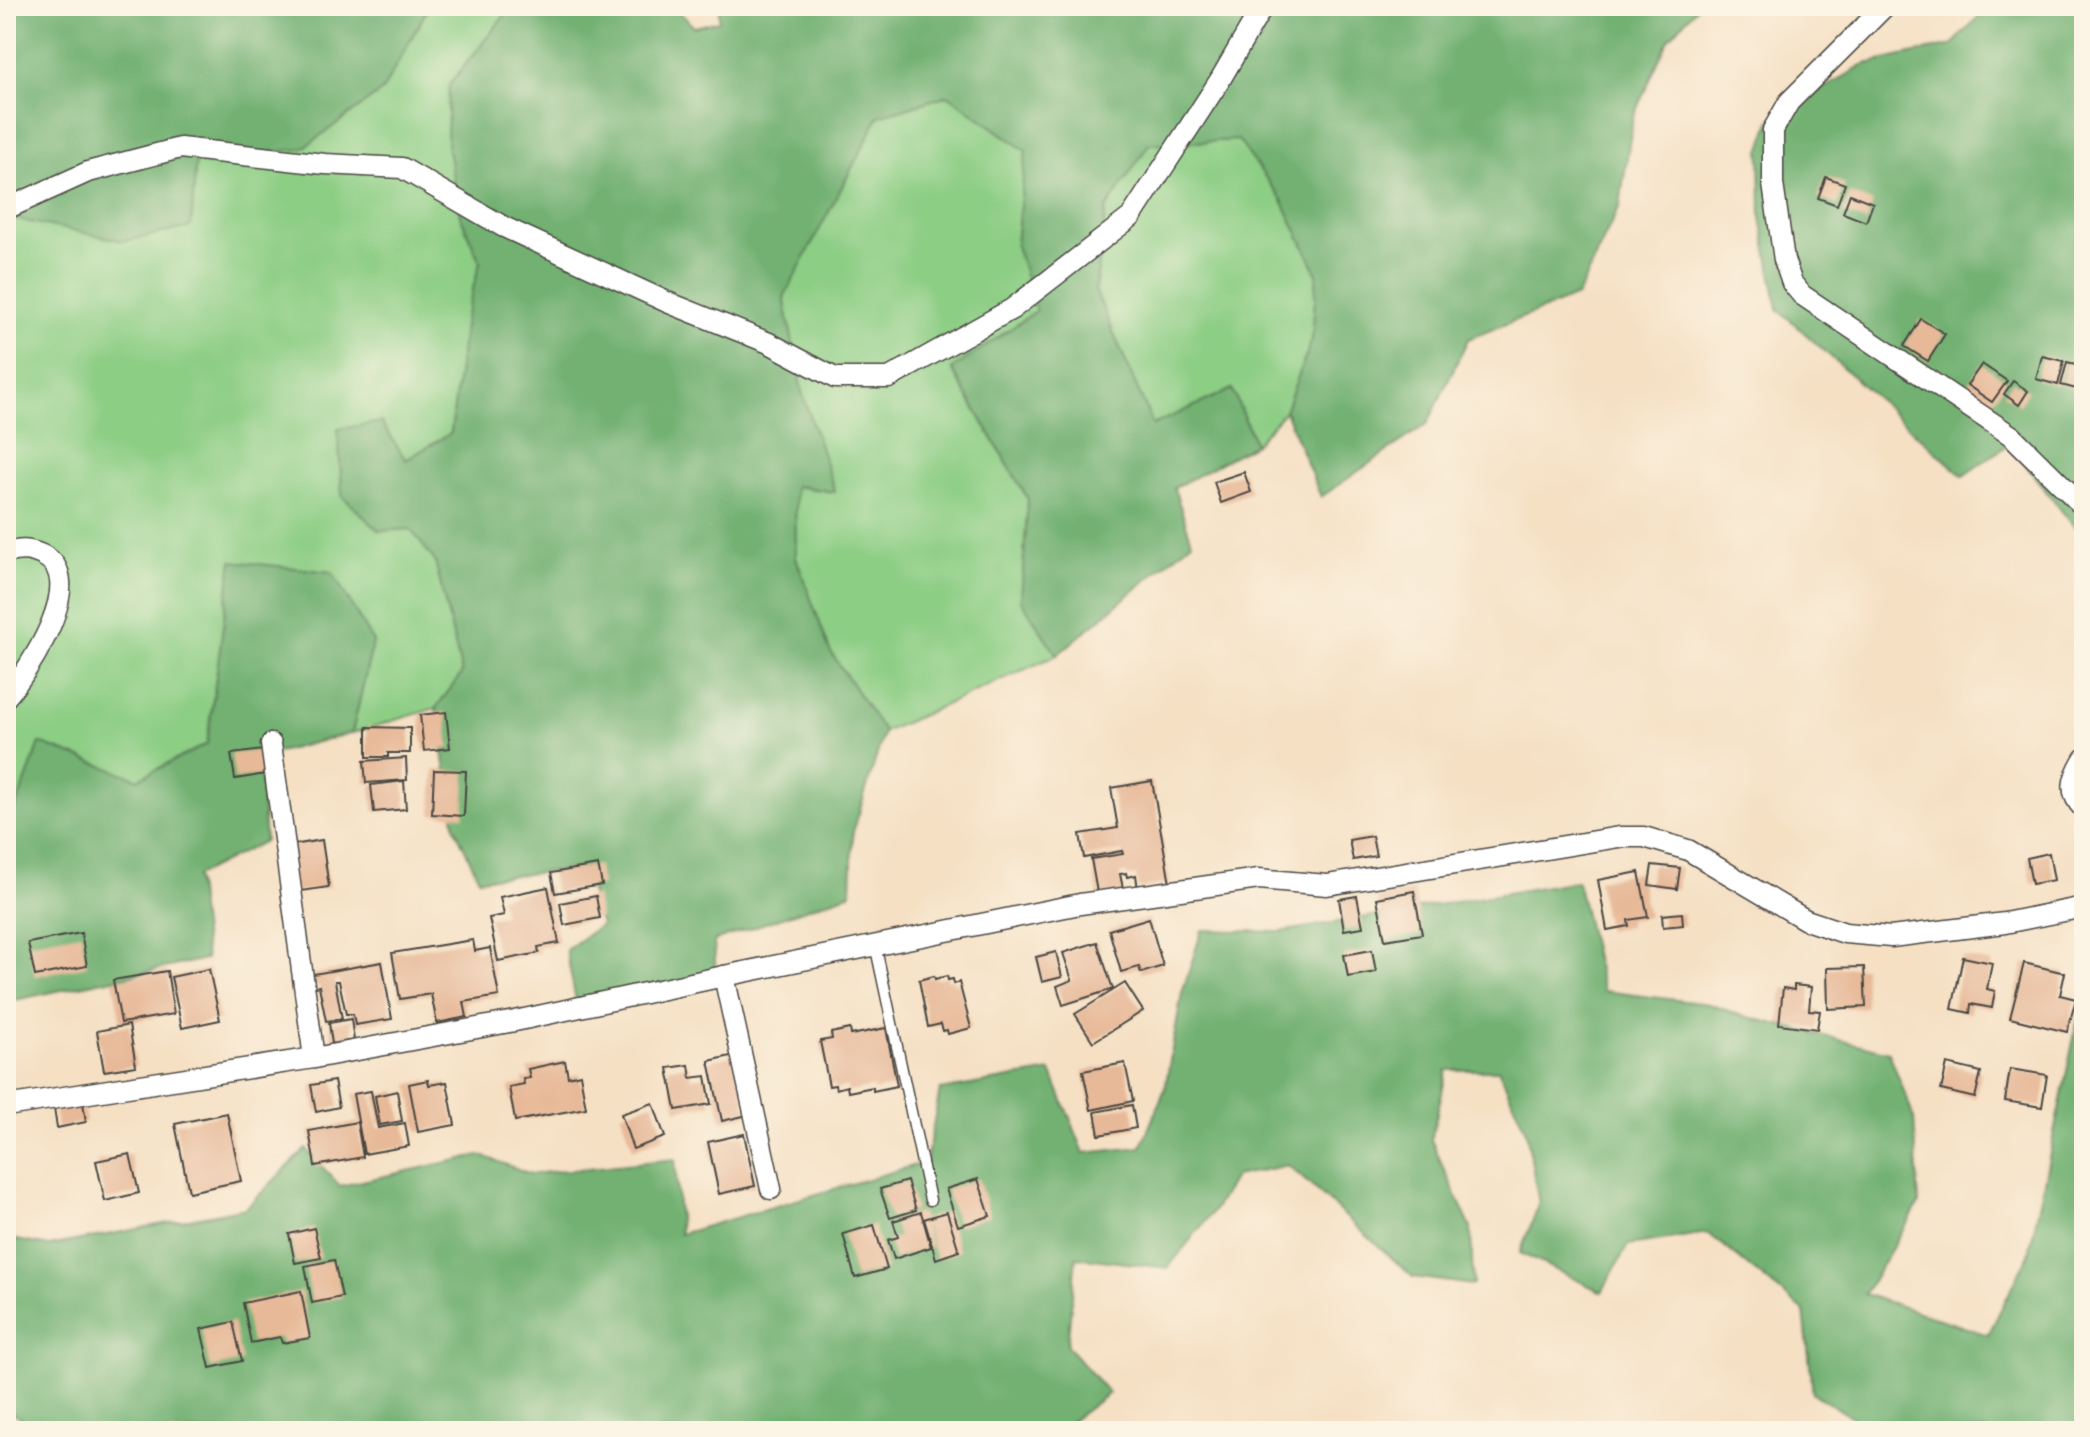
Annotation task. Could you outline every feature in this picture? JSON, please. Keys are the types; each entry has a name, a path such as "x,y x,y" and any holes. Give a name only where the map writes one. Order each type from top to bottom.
{"street":[{"path":"6,209 88,172 180,148 325,164 402,168 504,227 667,302 769,343 835,378 889,378 1012,309 1131,217 1220,80 1263,6"},
{"path":"1885,6 1789,102 1773,130 1773,184 1784,260 1792,283 1802,295 2012,436 2084,507"},
{"path":"6,553 23,548 46,557 57,571 60,592 58,609 33,659 6,697"},
{"path":"271,744 314,1058"},
{"path":"2084,759 2073,782 2072,792 2084,809"},
{"path":"6,1106 314,1058 515,1021 875,944 1080,904 1259,879 1327,885 1619,837 1644,837 1688,850 1806,920 1845,933 1891,937 2005,923 2084,907"},
{"path":"724,976 771,1189"}],"lane":[{"path":"875,944 930,1200"}],"green space":[{"path":"6,6 429,6 382,91 302,149 196,159 191,227 124,241 15,219 6,220"},
{"path":"429,6 505,6 506,14 449,85 447,144 460,215 480,262 465,319 451,433 405,460 410,528 435,561 462,674 436,708 352,733 373,642 232,561 207,744 138,779 40,743 6,833 6,220 196,159 382,91"},
{"path":"505,6 674,6 694,27 719,21 719,6 1698,6 1668,40 1633,117 1620,205 1577,296 1468,339 1428,423 1321,497 1285,411 1312,340 1317,273 1282,200 1238,140 1149,144 1106,209 1095,290 1153,425 1232,389 1255,444 1174,488 1192,542 1057,655 1021,600 1028,499 952,369 1036,311 1016,245 1026,151 948,95 879,116 784,297 802,392 835,492 795,486 796,558 830,651 884,732 853,832 851,893 714,941 716,979 577,1006 566,950 601,925 584,868 479,879 455,828 436,708 462,673 435,561 410,529 379,531 342,496 338,429 381,422 406,460 451,433 465,319 480,262 460,215 447,144 449,85 506,14"},
{"path":"1967,6 2084,6 2084,539 2009,444 1963,476 1778,309 1761,218 1760,151 1771,119 1866,64 1952,45 1980,15"},
{"path":"948,95 1026,151 1016,245 1036,311 952,370 1028,499 1021,600 1057,655 884,732 830,651 796,558 795,486 834,492 802,392 784,296 879,116"},
{"path":"1239,140 1282,200 1317,273 1312,340 1285,411 1255,444 1232,389 1153,425 1095,290 1106,209 1149,144"},
{"path":"232,561 332,572 373,642 352,733 259,757 265,841 196,876 206,959 6,1002 6,833 40,743 138,779 207,744"},
{"path":"1577,881 1603,991 1709,1004 1740,1015 1889,1052 1914,1118 1919,1204 1864,1294 1988,1335 2029,1254 2084,989 2084,1431 1876,1431 1813,1394 1804,1311 1708,1233 1628,1245 1602,1292 1520,1253 1539,1204 1526,1131 1499,1070 1447,1070 1431,1140 1471,1228 1473,1285 1413,1277 1288,1165 1235,1176 1215,1209 1168,1268 1076,1257 1067,1346 1109,1393 1058,1431 41,1431 12,1413 6,1413 6,1238 49,1246 246,1208 306,1149 340,1186 480,1155 531,1174 675,1159 680,1234 926,1162 940,1090 1051,1071 1084,1153 1141,1147 1165,1089 1182,993 1202,930 1280,932"}],"building":[{"path":"1826,177 1845,184 1837,205 1818,198"},
{"path":"1850,194 1873,203 1866,222 1843,213"},
{"path":"1921,319 1945,334 1928,361 1904,346"},
{"path":"2042,356 2064,361 2058,385 2036,379"},
{"path":"2067,362 2084,366 2084,391 2061,385"},
{"path":"1982,364 2007,381 1992,402 1967,385"},
{"path":"2013,381 2028,391 2019,405 2004,394"},
{"path":"1244,472 1251,492 1221,503 1214,482"},
{"path":"446,712 450,748 424,751 420,715"},
{"path":"367,727 410,728 410,753 367,757"},
{"path":"263,750 266,774 235,779 231,754"},
{"path":"406,758 407,780 366,783 364,761"},
{"path":"434,770 466,771 464,816 432,814"},
{"path":"404,781 406,809 374,812 371,785"},
{"path":"1152,781 1170,883 1138,889 1136,875 1127,877 1126,873 1120,874 1124,893 1098,898 1091,859 1123,854 1122,851 1084,858 1080,834 1118,828 1111,788"},
{"path":"1372,836 1376,856 1353,860 1349,840"},
{"path":"322,840 329,887 294,892 287,846"},
{"path":"2049,853 2054,880 2032,884 2027,858"},
{"path":"598,865 602,885 555,893 551,873"},
{"path":"1652,865 1680,868 1677,889 1649,885"},
{"path":"1639,872 1648,917 1628,920 1629,926 1607,930 1598,880"},
{"path":"548,887 559,943 538,947 539,953 498,961 489,918 504,915 500,897"},
{"path":"1414,891 1422,934 1385,940 1377,898"},
{"path":"596,896 600,918 564,925 560,903"},
{"path":"1357,896 1363,927 1344,930 1339,899"},
{"path":"1682,913 1683,925 1663,927 1662,915"},
{"path":"1149,918 1163,966 1141,973 1139,967 1121,972 1109,930"},
{"path":"81,933 87,966 35,976 28,943"},
{"path":"473,940 475,951 490,948 499,996 464,1002 467,1017 437,1023 431,994 400,999 392,953"},
{"path":"1097,942 1113,989 1063,1005 1057,986 1072,980 1063,953"},
{"path":"1372,950 1376,972 1348,977 1344,955"},
{"path":"1056,952 1062,977 1042,982 1036,957"},
{"path":"1963,957 1992,963 1987,989 1995,991 1992,1008 1971,1004 1970,1013 1952,1009"},
{"path":"382,962 392,1019 355,1025 353,1014 346,1014 339,981 335,981 342,1019 326,1021 319,986 310,988 308,975"},
{"path":"2024,963 2065,973 2060,995 2076,999 2067,1032 2010,1018"},
{"path":"1864,967 1866,1007 1828,1009 1827,968"},
{"path":"209,969 220,1020 182,1028 171,977"},
{"path":"167,971 174,1014 121,1023 113,980"},
{"path":"934,976 935,979 947,976 948,980 953,979 954,984 959,982 971,1028 948,1034 941,1024 928,1027 919,980"},
{"path":"1125,983 1143,1011 1093,1042 1075,1014"},
{"path":"1794,985 1811,987 1809,1010 1820,1011 1817,1029 1779,1024 1783,988 1794,990"},
{"path":"351,1019 354,1040 332,1044 329,1023"},
{"path":"129,1025 136,1066 104,1071 97,1031"},
{"path":"886,1028 897,1086 848,1092 847,1086 836,1089 835,1085 829,1086 820,1041 832,1039 831,1033 850,1029 851,1035"},
{"path":"735,1055 748,1115 722,1121 709,1061"},
{"path":"565,1061 568,1077 580,1074 586,1108 515,1121 509,1087 524,1084 523,1079 530,1078 528,1069"},
{"path":"1125,1063 1133,1101 1091,1110 1083,1071"},
{"path":"1947,1064 1981,1072 1975,1098 1941,1090"},
{"path":"689,1065 691,1078 706,1076 711,1104 676,1110 668,1068"},
{"path":"2010,1069 2047,1075 2042,1107 2005,1101"},
{"path":"428,1080 429,1085 447,1082 455,1125 418,1132 409,1084"},
{"path":"334,1081 339,1107 316,1112 311,1085"},
{"path":"371,1091 378,1128 405,1123 409,1146 364,1154 353,1094"},
{"path":"397,1091 402,1121 380,1125 375,1096"},
{"path":"83,1103 86,1122 57,1128 54,1108"},
{"path":"653,1103 665,1137 633,1149 621,1114"},
{"path":"1132,1105 1136,1128 1099,1135 1095,1112"},
{"path":"227,1113 241,1181 189,1192 175,1124"},
{"path":"357,1122 363,1157 315,1166 309,1131"},
{"path":"744,1134 755,1186 719,1194 708,1142"},
{"path":"130,1154 139,1193 105,1201 96,1161"},
{"path":"978,1179 990,1216 958,1226 946,1189"},
{"path":"907,1181 916,1210 890,1218 880,1189"},
{"path":"921,1212 931,1247 894,1259 888,1240 898,1237 893,1221"},
{"path":"947,1212 959,1251 936,1259 924,1219"},
{"path":"874,1225 887,1269 855,1278 843,1234"},
{"path":"314,1228 321,1258 295,1263 289,1234"},
{"path":"334,1260 342,1297 312,1303 305,1266"},
{"path":"301,1291 310,1338 282,1343 280,1337 251,1343 243,1303"},
{"path":"233,1322 242,1361 210,1368 201,1329"}]}
